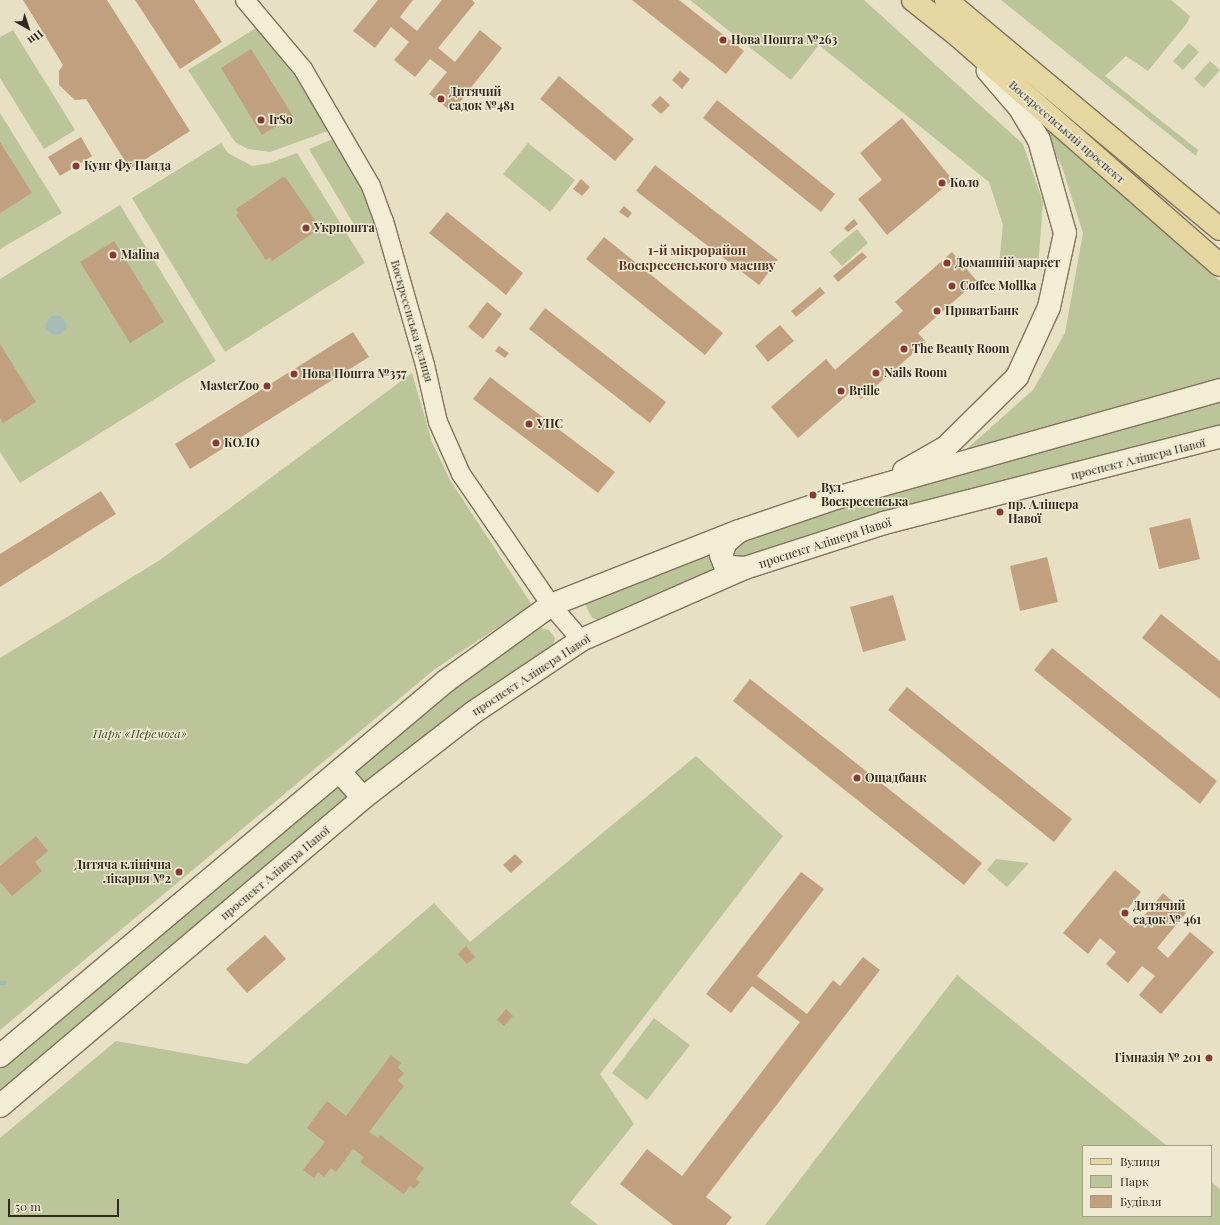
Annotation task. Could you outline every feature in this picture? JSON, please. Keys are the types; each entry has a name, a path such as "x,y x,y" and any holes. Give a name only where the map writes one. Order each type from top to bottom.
{"main road":[{"name":"Воскресенський проспект","path":"913,0 957,35 1220,265"},
{"name":"Воскресенський проспект","path":"946,0 1220,229"}],"street":[{"name":"Воскресенська вулиця","path":"245,0 303,68 371,186 384,221 444,435 461,474 551,605 581,640"},
{"path":"874,487 946,447 1017,377 1049,307 1065,233 1038,140 1018,106 957,35"},
{"path":"0,1056 446,681 551,605 739,531 874,487 1220,390"},
{"name":"проспект Алішера Навої","path":"0,1106 363,798 474,712 581,640 745,568 884,523 1220,438"},
{"path":"739,531 726,542 721,555 724,563 731,567 745,568"},
{"path":"339,771 363,798"}],"green space":[{"path":"690,0 864,0 1023,144 1043,202 1038,268 999,264 1003,225 989,182 819,45 791,80"},
{"path":"1001,0 1171,0 1190,16 1187,23 1148,71 1126,56 1105,76 1198,150 1196,156"},
{"path":"256,28 296,77 328,131 270,152 248,149 235,142 188,70"},
{"path":"13,30 75,130 44,149 0,78 0,37"},
{"path":"1189,43 1199,52 1183,70 1173,61"},
{"path":"1210,61 1220,70 1204,88 1194,79"},
{"path":"0,113 62,213 0,249"},
{"path":"1039,121 1220,281 1220,380 961,454 1033,390 1065,333 1083,233 1062,167"},
{"path":"333,139 360,184 376,222 359,233 309,149"},
{"path":"221,143 228,153 252,166 270,163 297,153 365,263 225,352 132,198"},
{"path":"528,143 575,180 550,212 503,174"},
{"path":"120,205 216,361 20,483 0,452 0,279"},
{"path":"857,229 868,243 842,266 829,252"},
{"name":"Парк «Перемога»","path":"412,373 432,442 450,480 532,605 435,669 0,1030 0,658 160,560"},
{"path":"1220,400 1220,425 1050,471 601,621 592,618 585,604 592,597 758,529"},
{"path":"540,628 549,630 555,638 553,646 453,714 373,782 365,781 357,773 359,763 471,672"},
{"path":"696,756 783,836 600,1074 634,1124 570,1203 598,1225 0,1225 0,1138 116,1041 247,1064 434,903 470,942"},
{"path":"332,787 340,787 347,796 343,805 0,1093 0,1064"},
{"path":"996,859 1029,863 1007,887 987,870"},
{"path":"957,975 1166,1145 1082,1145 1082,1217 1212,1217 1212,1183 1220,1189 1220,1225 765,1225"},
{"path":"654,1018 690,1045 647,1100 612,1073"}],"water":[{"path":"56,315 63,318 66,325 63,332 56,335 49,332 46,325 49,318"}],"building":[{"path":"23,0 107,0 190,131 130,169 86,99 75,100 59,85 59,71 63,65"},
{"path":"135,0 194,0 222,42 180,69"},
{"path":"378,0 413,0 400,17 417,31 442,0 472,0 475,3 438,48 455,62 480,30 502,48 452,112 429,94 447,72 430,59 415,77 394,60 409,42 391,27 375,48 353,31"},
{"path":"632,0 679,0 744,51 726,74"},
{"path":"251,49 293,116 262,135 221,68"},
{"path":"680,71 690,79 682,89 672,80"},
{"path":"559,76 634,139 615,161 540,99"},
{"path":"660,96 670,105 661,114 651,105"},
{"path":"717,100 835,194 821,212 703,118"},
{"path":"902,118 953,180 887,235 858,199 882,180 860,153"},
{"path":"81,137 92,156 60,176 48,157"},
{"path":"0,142 32,193 0,213"},
{"path":"655,165 778,260 759,285 636,191"},
{"path":"283,177 286,178 319,226 312,230 313,233 272,261 270,257 266,260 236,215 239,213 236,209"},
{"path":"581,179 590,187 582,196 573,189"},
{"path":"624,206 632,213 628,218 619,212"},
{"path":"447,212 523,273 506,295 429,233"},
{"path":"854,219 858,224 848,232 844,228"},
{"path":"604,237 723,333 705,355 586,259"},
{"path":"114,241 164,322 130,343 80,262"},
{"path":"862,252 867,257 838,282 833,276"},
{"path":"952,252 977,281 918,333 926,342 861,399 853,390 798,438 771,407 826,359 835,370 903,311 895,302"},
{"path":"820,287 825,293 796,317 791,311"},
{"path":"487,302 502,314 483,339 468,327"},
{"path":"545,308 666,402 650,423 529,329"},
{"path":"780,325 794,341 768,362 755,346"},
{"path":"353,332 369,357 190,469 175,444"},
{"path":"0,344 36,402 3,423 0,418"},
{"path":"499,346 509,353 505,358 495,351"},
{"name":"УПС","path":"490,377 615,472 598,493 473,399"},
{"path":"101,491 116,514 0,587 0,554"},
{"path":"1190,518 1200,559 1159,569 1149,528"},
{"path":"1047,557 1058,602 1020,611 1010,566"},
{"path":"893,595 906,640 863,652 850,607"},
{"path":"1161,614 1220,661 1220,699 1142,638"},
{"path":"1052,648 1217,781 1200,804 1034,670"},
{"path":"750,679 982,863 964,885 733,701"},
{"path":"907,687 1072,819 1054,842 888,710"},
{"path":"36,836 48,851 35,862 42,871 12,896 0,882 0,866"},
{"path":"515,854 523,862 511,873 503,865"},
{"path":"1115,870 1141,892 1121,917 1134,928 1163,893 1186,913 1157,948 1168,958 1190,932 1214,952 1161,1014 1139,995 1155,976 1142,966 1128,983 1106,964 1116,952 1100,938 1088,954 1063,933"},
{"path":"801,872 824,889 757,976 807,1014 833,980 840,986 863,957 880,970 706,1197 732,1217 726,1225 673,1225 620,1184 647,1149 682,1176 800,1022 752,986 731,1013 706,994"},
{"path":"265,935 286,959 247,993 226,969"},
{"path":"466,946 475,957 467,964 458,954"},
{"path":"506,1009 513,1016 504,1026 497,1020"},
{"path":"391,1055 401,1063 398,1068 404,1073 398,1081 404,1086 369,1132 378,1138 380,1135 424,1168 416,1179 420,1182 414,1189 410,1186 404,1194 360,1162 364,1157 353,1149 336,1172 331,1168 324,1177 318,1172 314,1178 303,1170 325,1142 307,1128 327,1101 346,1116"}],"waterway":[{"path":"0,983 5,983"}],"place":[{"name":"Нова Пошта №263","path":"723,40"},
{"name":"Дитячий садок №481","path":"441,99"},
{"name":"IrSo","path":"261,120"},
{"name":"Кунг Фу Панда","path":"76,166"},
{"name":"Коло","path":"942,183"},
{"name":"Укрпошта","path":"306,228"},
{"name":"Malina","path":"113,255"},
{"name":"Домашній маркет","path":"947,263"},
{"name":"Coffee Mollka","path":"952,286"},
{"name":"ПриватБанк","path":"937,311"},
{"name":"The Beauty Room","path":"904,349"},
{"name":"Nails Room","path":"876,373"},
{"name":"Нова Пошта №357","path":"294,374"},
{"name":"MasterZoo","path":"267,386"},
{"name":"Brille","path":"841,391"},
{"name":"УПС","path":"529,424"},
{"name":"КОЛО","path":"216,443"},
{"name":"Вул. Воскресенська","path":"813,495"},
{"name":"пр. Алішера Навої","path":"1000,512"},
{"name":"Ощадбанк","path":"857,778"},
{"name":"Дитяча клінічна лікарня №2","path":"179,872"},
{"name":"Дитячий садок № 461","path":"1125,913"},
{"name":"Гімназія № 201","path":"1209,1058"}],"district":[{"name":"1-й мікрорайон Воскресенського масиву","path":"697,258"}]}
